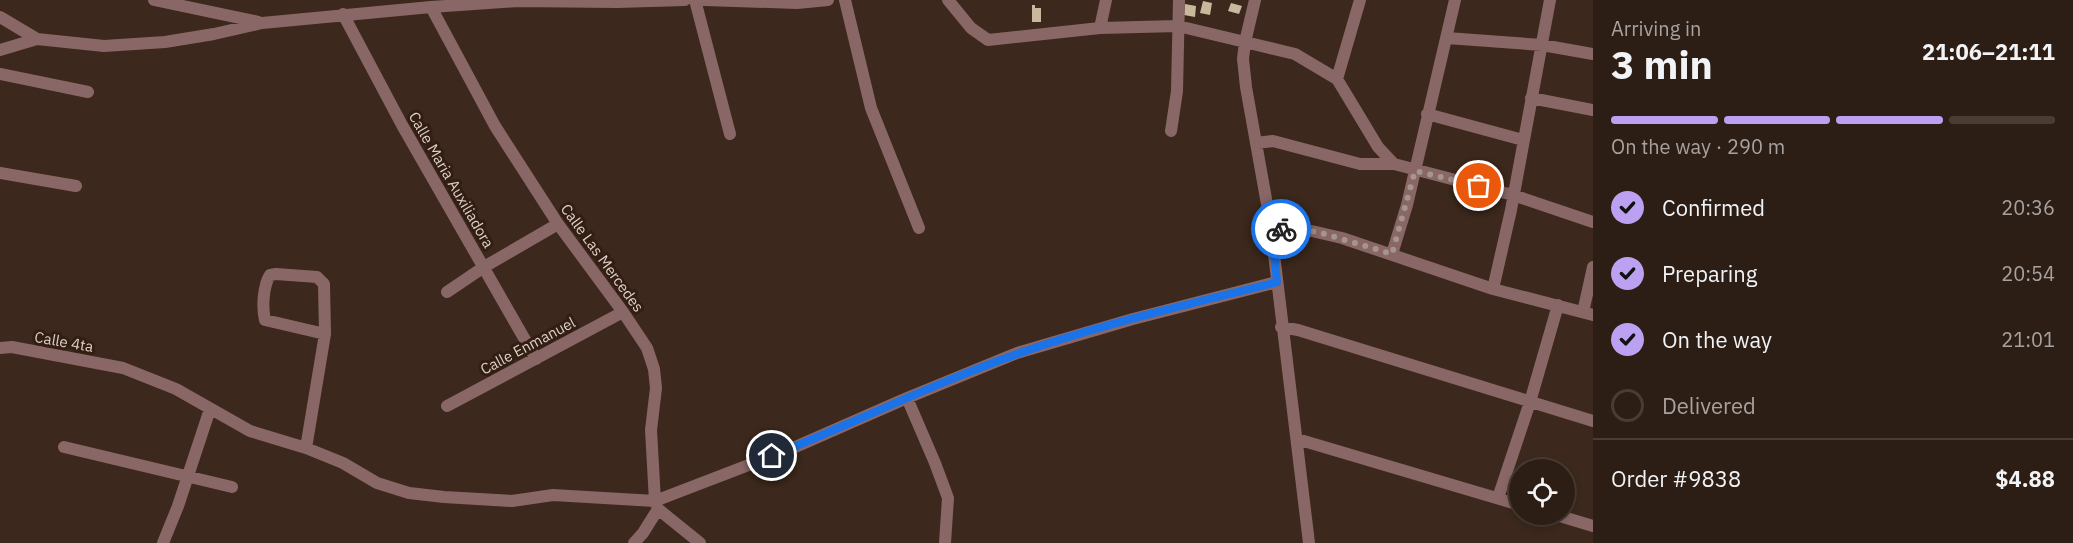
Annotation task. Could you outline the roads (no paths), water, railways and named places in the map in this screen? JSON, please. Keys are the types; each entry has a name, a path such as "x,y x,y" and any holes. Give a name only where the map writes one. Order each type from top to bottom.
{"street":[{"path":"154,0 262,23"},
{"path":"0,50 37,39 104,46 165,42 262,23 414,4 431,7 518,1 685,0"},
{"path":"695,0 730,134"},
{"path":"705,0 797,3 820,0"},
{"path":"845,0 871,108 919,228"},
{"path":"948,0 971,28 988,40 1100,28 1178,26 1295,54 1337,79 1378,147 1394,164"},
{"path":"1100,28 1106,0"},
{"path":"1171,130 1178,92 1179,0"},
{"path":"1255,0 1243,60 1270,221 1281,327 1309,543"},
{"path":"1337,79 1360,0"},
{"path":"1392,254 1448,38 1455,0"},
{"path":"1493,289 1550,0"},
{"name":"Calle Las Mercedes","path":"431,7 495,126 558,224 647,348 654,369 656,388 651,430 656,505"},
{"name":"Calle Maria Auxiliadora","path":"344,14 402,125 536,359"},
{"path":"0,17 37,39"},
{"path":"1448,38 1542,45 1593,54"},
{"path":"0,74 88,92"},
{"path":"1531,98 1593,110"},
{"path":"1428,114 1522,140"},
{"path":"1256,143 1273,141 1360,164 1394,164 1513,195 1593,222"},
{"path":"1,176 76,186"},
{"path":"1270,221 1282,228 1318,232 1392,254 1493,289 1588,314 1593,267"},
{"path":"447,292 484,267 558,224"},
{"path":"1273,244 1282,228"},
{"path":"306,448 325,334 324,284 316,277 270,275 267,280 263,313 265,320 325,334"},
{"path":"634,543 643,533 656,505 1017,353 1133,319 1277,282"},
{"path":"1498,498 1530,402 1558,305"},
{"name":"Calle Enmanuel","path":"447,406 622,312"},
{"path":"1281,327 1593,421"},
{"name":"Calle 4ta","path":"0,348 12,347 123,368 176,389 250,431 306,448 343,463 377,483 410,493 512,501 553,495 656,505"},
{"path":"907,398 948,498 945,543"},
{"path":"163,543 210,409"},
{"path":"1297,439 1509,502"},
{"path":"63,447 232,488"},
{"path":"656,505 700,543"},
{"path":"1575,521 1593,526"}]}
